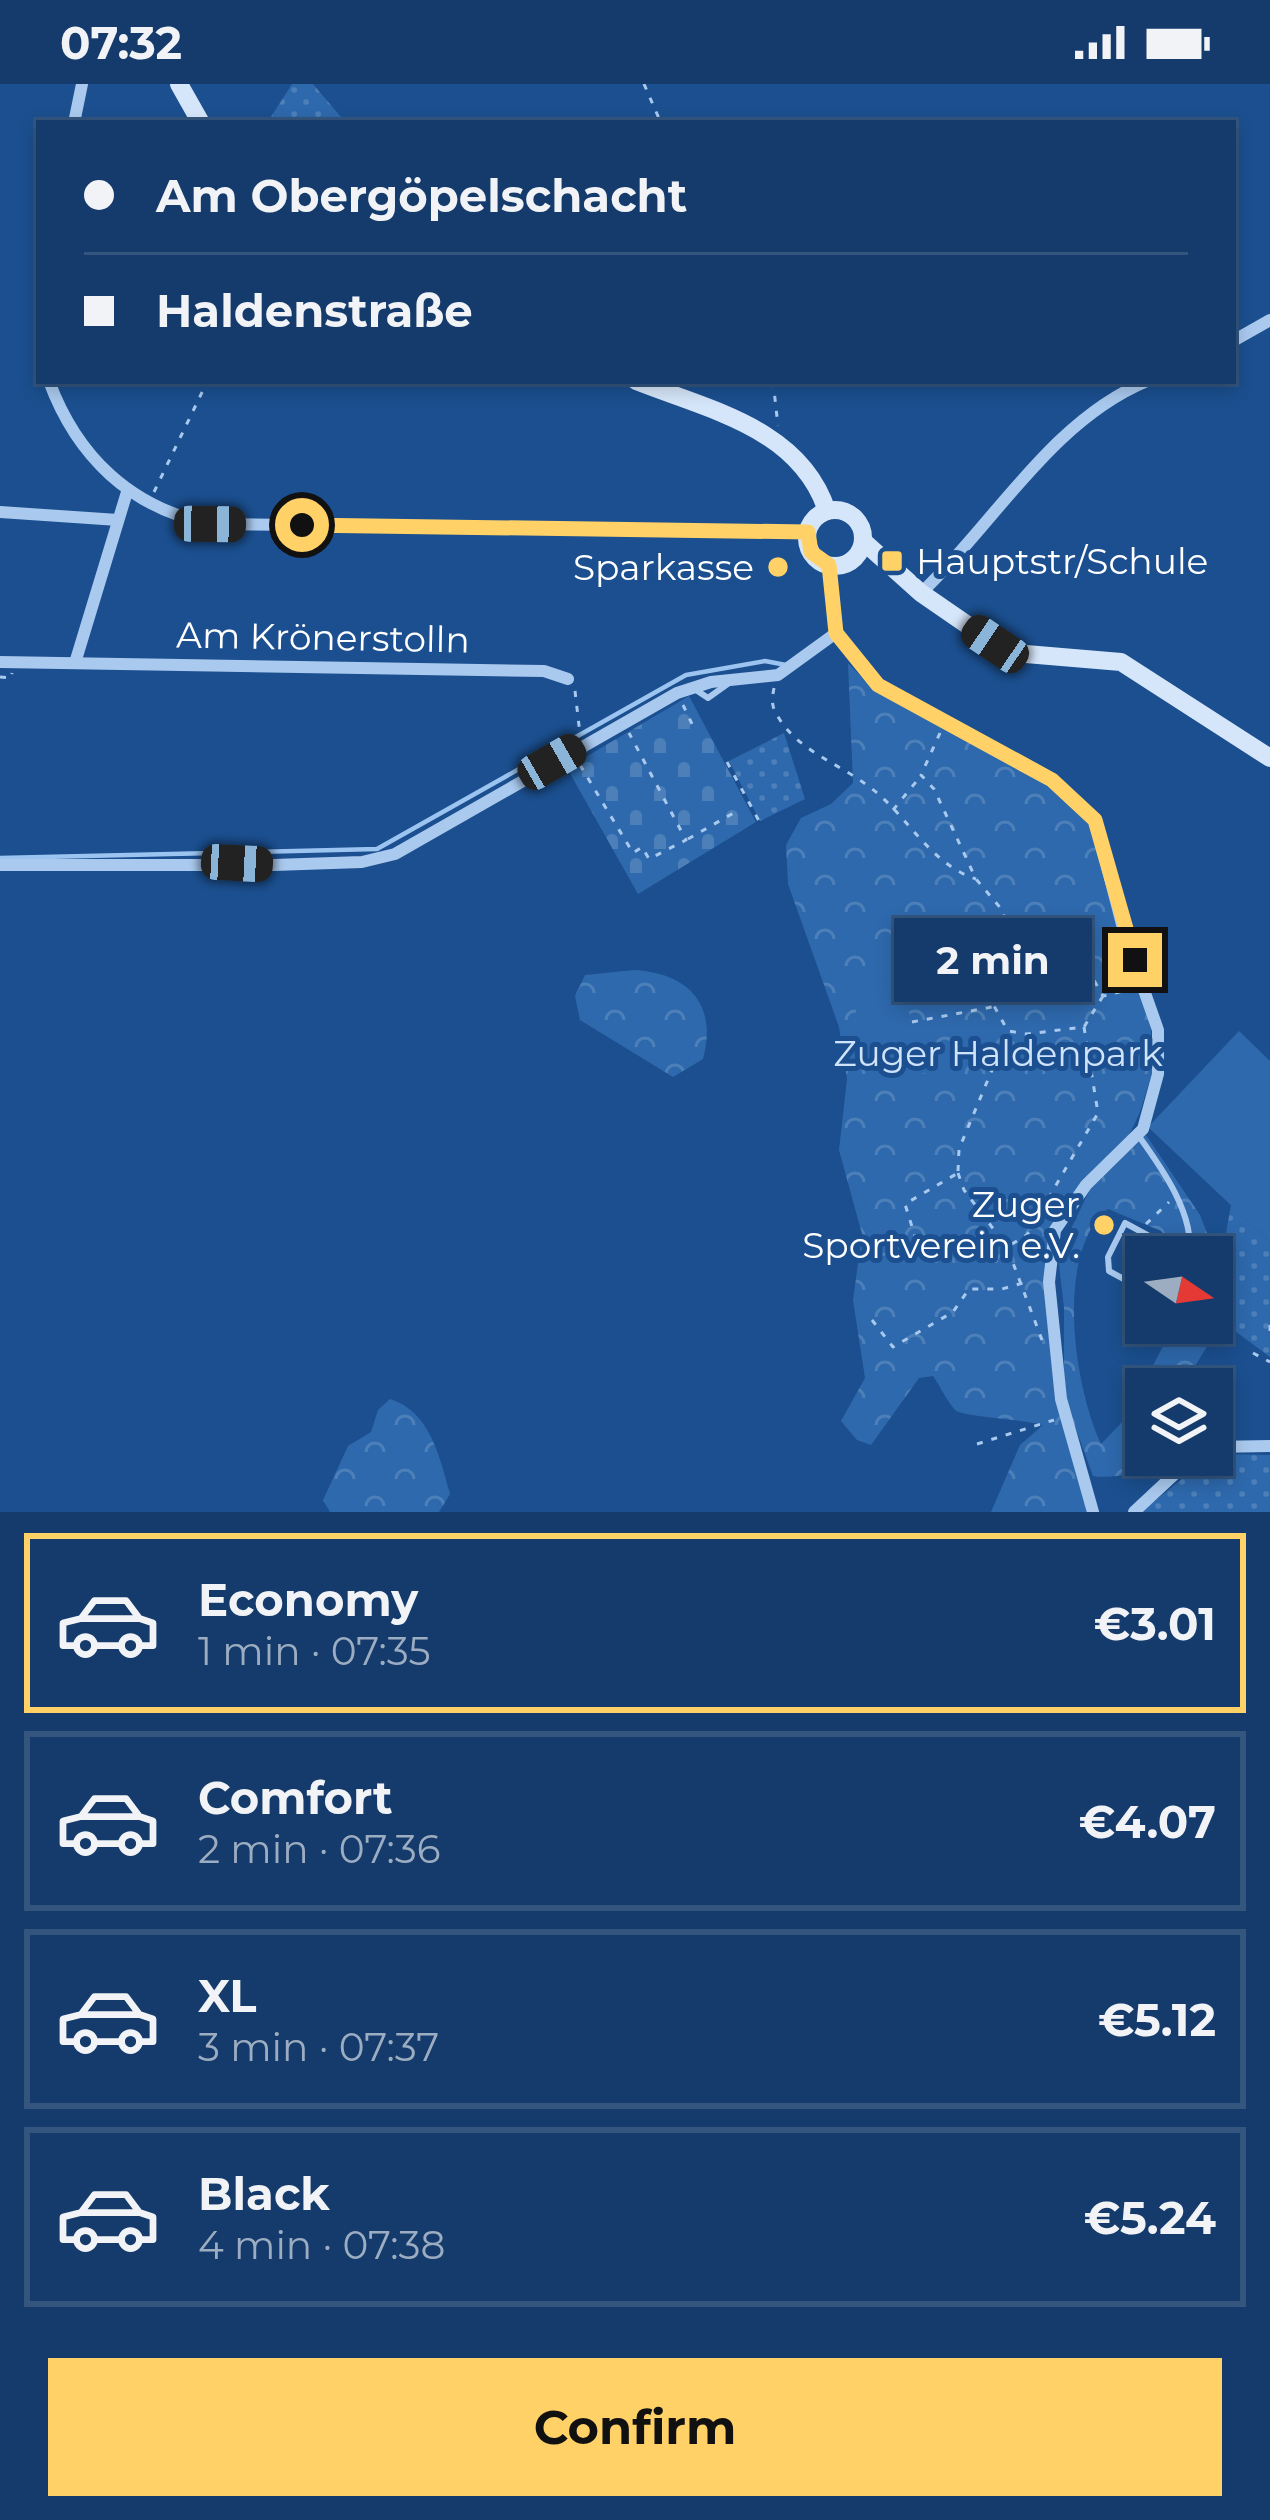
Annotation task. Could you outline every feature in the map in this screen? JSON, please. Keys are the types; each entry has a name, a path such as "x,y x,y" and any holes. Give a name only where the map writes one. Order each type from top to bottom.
{"street":[{"path":"75,120 82,84"},
{"path":"179,84 199,120"},
{"path":"1236,339 1270,320"},
{"path":"50,384 78,440 127,492 148,506 210,524 808,532 827,511 843,511 855,518 859,549 1011,650 1101,659 1139,670 1270,758"},
{"path":"643,384 774,438 807,470 827,511"},
{"path":"921,593 968,548 1073,427 1120,392 1140,384"},
{"path":"75,663 127,492"},
{"path":"0,512 118,520"},
{"path":"808,532 811,552 829,565 836,633 878,685 1052,780 1095,820 1125,936 1146,984 1159,1030 1158,1074 1138,1135 1086,1186 1055,1230 1048,1282 1061,1399 1093,1512"},
{"path":"829,565 859,549"},
{"path":"0,865 362,862 395,854 677,693 694,686 778,675 836,633"},
{"name":"Am Krönerstolln","path":"0,662 544,671 568,679"},
{"path":"1233,1447 1270,1446"},
{"path":"1134,1512 1173,1476"}],"lane":[{"path":"1138,1135 1166,1174 1186,1236"},
{"path":"1125,1280 1109,1271 1108,1257 1125,1223 1149,1236"}],"path":[{"path":"644,84 660,120"},
{"path":"204,389 206,384"},
{"path":"148,506 206,384"},
{"path":"774,384 780,419 774,438"},
{"path":"778,675 772,702 777,717 797,738 838,771 865,783 928,843 939,862 976,879"},
{"path":"568,679 578,698 579,732"},
{"path":"677,693 692,724"},
{"path":"623,721 686,840"},
{"path":"892,810 921,775 946,721"},
{"path":"613,744 630,734"},
{"path":"728,762 759,821"},
{"path":"580,764 633,853 642,847 649,859 736,811"},
{"path":"921,775 934,790 976,879 1003,911 1016,971"},
{"path":"1008,1031 994,1006 1001,986 1016,971 1034,963 1068,961 1088,970 1102,996"},
{"path":"958,1173 905,1204 922,1259 1007,1247 1027,1235 1098,1113 1084,1027 1102,996 1146,984"},
{"path":"912,1022 994,1006"},
{"path":"1008,1031 1028,1034 1084,1027"},
{"path":"1008,1031 959,1149 958,1173 964,1190 1007,1247 1025,1282 1040,1335 1046,1347 1055,1351"},
{"path":"1151,1215 1169,1202"},
{"path":"872,1320 892,1347 953,1312 969,1289 1002,1289 1025,1282"},
{"path":"1253,1353 1270,1361"},
{"path":"977,1444 1054,1420"}],"green space":[{"path":"292,84 313,84 343,120 269,120"},
{"name":"Zuger Haldenpark","path":"848,663 874,690 1048,782 1092,823 1151,1029 1152,1073 1140,1112 1121,1152 1053,1229 1045,1282 1087,1512 991,1512 1020,1445 1043,1425 955,1410 933,1376 919,1378 871,1445 857,1440 841,1421 865,1378 853,1300 862,1234 839,1150 847,1079 839,1027 788,884 786,845 801,818 831,804 853,783"},
{"path":"689,696 756,822 638,894 567,768"},
{"path":"784,733 805,799 760,821 729,761"},
{"path":"634,970 669,977 702,1007 707,1039 703,1059 673,1077 580,1020 575,996 585,975"},
{"path":"896,972 928,1072 881,1087 848,987"},
{"path":"1239,1031 1270,1061 1270,1242 1148,1127"},
{"path":"1146,1135 1200,1215 1208,1236 1165,1236 1108,1209 1091,1229 1080,1256 1074,1321 1083,1389 1101,1444 1125,1419 1125,1474 1093,1476 1064,1396 1064,1308 1058,1256 1090,1189"},
{"path":"1231,1205 1270,1242 1270,1357 1233,1330 1233,1236 1225,1236"},
{"path":"1164,1344 1208,1344 1194,1368 1152,1368"},
{"path":"390,1399 404,1405 424,1425 450,1494 439,1512 330,1512 323,1500 348,1446 371,1432 378,1410"},
{"path":"1233,1454 1270,1455 1270,1512 1141,1512 1186,1476 1233,1476"}],"waterway":[{"path":"0,858 377,849 686,675 765,661 786,665"}],"place":[{"name":"Hauptstr/Schule","path":"892,561"},
{"name":"Sparkasse","path":"778,567"},
{"name":"Zuger Sportverein e.V.","path":"1104,1225"}],"route":[{"path":"302,525 808,532 811,552 829,565 836,633 851,658 878,685 1052,780 1095,820 1135,960"}]}
